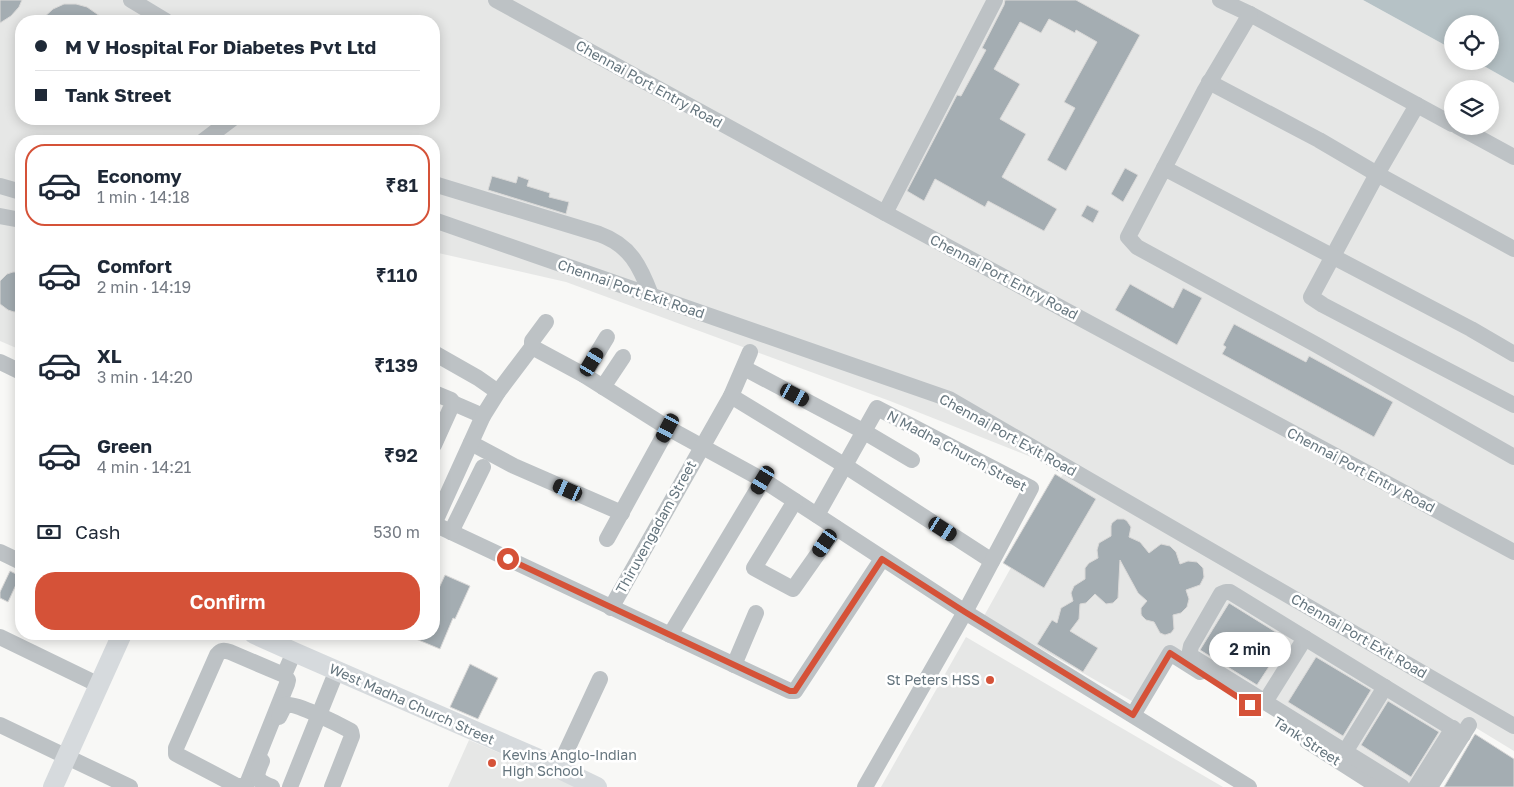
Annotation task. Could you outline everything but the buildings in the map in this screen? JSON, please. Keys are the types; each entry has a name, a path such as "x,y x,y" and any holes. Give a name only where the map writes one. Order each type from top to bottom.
{"main road":[{"path":"54,787 119,640"},
{"name":"West Madha Church Street","path":"269,640 597,787"}],"street":[{"path":"131,0 156,15"},
{"name":"Chennai Port Entry Road","path":"496,0 885,213 1514,552"},
{"path":"885,213 995,0"},
{"path":"1220,0 1250,14 1444,119"},
{"path":"1250,14 1209,82 1128,237 1137,247 1315,344 1514,457"},
{"path":"1209,82 1319,140 1514,249"},
{"path":"1417,104 1377,174 1312,297 1340,314 1514,405"},
{"path":"211,135 224,125"},
{"path":"1474,135 1514,157"},
{"path":"1164,168 1471,329 1514,354"},
{"path":"0,186 15,190"},
{"path":"440,186 614,241 636,261 651,296"},
{"path":"0,216 15,219"},
{"name":"Chennai Port Exit Road","path":"440,222 949,399 1514,726"},
{"path":"440,511 483,416 498,392 532,347 532,341 546,322"},
{"path":"584,375 607,337"},
{"path":"532,347 584,375 668,428 763,480 965,612 1249,787"},
{"name":"Thiruvengadam Street","path":"611,608 731,396 750,352"},
{"path":"440,356 498,392"},
{"path":"603,387 623,356"},
{"path":"0,362 15,369"},
{"path":"744,368 863,431 912,460"},
{"path":"440,395 453,403 483,416"},
{"path":"731,396 844,465 992,561"},
{"path":"440,432 453,403"},
{"name":"N Madha Church Street","path":"817,514 877,408 1031,488 965,612 864,787"},
{"path":"607,539 668,428"},
{"path":"471,443 514,466 622,513"},
{"path":"451,532 483,467"},
{"path":"670,635 763,480"},
{"path":"795,501 754,568 793,589 836,528"},
{"path":"440,527 790,691 795,691 882,559"},
{"path":"0,552 15,559"},
{"path":"1402,787 1192,656 1191,646 1221,594 1230,592 1385,687 1462,729"},
{"path":"734,665 756,613"},
{"path":"0,637 99,685"},
{"path":"1265,702 1305,638"},
{"path":"225,650 284,674 288,680 287,684 247,784 239,786 176,754 176,748 220,652 225,650"},
{"path":"284,674 294,652"},
{"name":"Tank Street","path":"1133,715 1170,653 1378,787"},
{"path":"290,787 337,670"},
{"path":"558,768 600,679"},
{"path":"1345,752 1385,687"},
{"path":"272,787 261,782 257,775 284,707 288,703 319,715 347,729 352,734 332,787"},
{"path":"0,725 130,787"},
{"path":"1416,787 1462,729"},
{"path":"1430,787 1462,729"}],"shaded area":[{"path":"0,0 1363,0 1444,45 1444,70 1491,70 1514,83 1514,751 1463,720 1420,787 1394,787 1171,648 1137,704 984,616 1063,474 1044,462 890,401 566,282 440,253 440,135 15,135 15,347 0,341"},
{"path":"1363,0 1514,0 1514,83 1491,70 1499,70 1499,15 1444,15 1444,45"},
{"name":"St Peters HSS","path":"966,637 1113,723 1223,787 881,787"},
{"name":"Kevins Anglo-Indian High School","path":"469,740 581,787 448,787"}],"place":[{"name":"St Peters HSS","path":"990,680"},
{"name":"Kevins Anglo-Indian High School","path":"492,763"}],"route":[{"path":"508,559 790,691 795,691 882,559 1133,715 1170,653 1250,705"}]}
